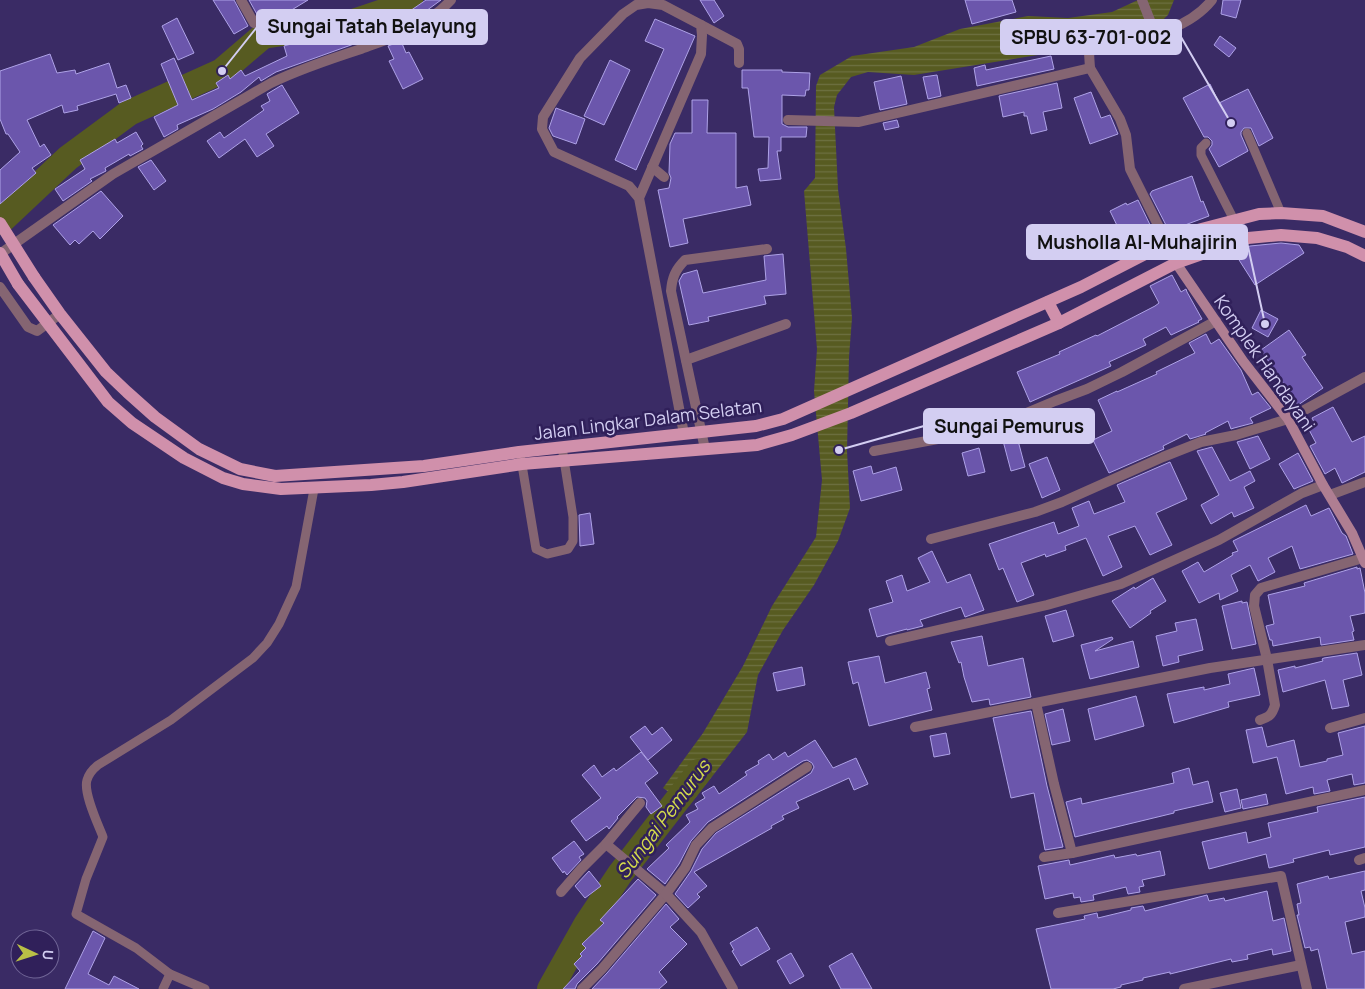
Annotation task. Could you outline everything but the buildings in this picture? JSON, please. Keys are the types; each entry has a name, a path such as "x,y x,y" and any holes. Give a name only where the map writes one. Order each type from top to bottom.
{"main road":[{"name":"Jalan Lingkar Dalam Selatan","path":"0,254 18,284 108,402 126,418 184,458 222,478 243,484 281,489 314,489 403,482 520,458 562,447 756,426 784,420 1081,287 1186,233 1259,214 1281,213 1323,216 1365,232"},
{"name":"Jalan Lingkar Dalam Selatan","path":"0,223 60,314 106,372 155,418 199,449 240,469 275,476 520,458 565,462 757,445 792,435 889,397 1059,323 1176,263 1248,238 1281,235 1317,238 1347,247 1365,256"},
{"path":"1048,302 1059,323"},
{"path":"126,418 140,404"}],"street":[{"path":"241,0 254,23"},
{"path":"0,254 113,174 271,83 292,73 397,36 425,22 451,0"},
{"path":"1142,0 1154,31"},
{"path":"1167,243 1130,169 1126,135 1120,119 1090,68 1089,53 1092,50 1188,22 1212,0"},
{"path":"640,198 629,186 554,152 542,129 543,117 580,58 623,14 636,5 648,3 663,5 737,44 739,63"},
{"path":"684,434 640,198 701,54 701,25"},
{"path":"788,120 859,122 1090,68"},
{"path":"652,167 664,177"},
{"path":"705,449 671,291 674,272 684,260 767,249"},
{"name":"Komplek Handayani","path":"1176,263 1288,419 1323,485 1352,533 1364,561"},
{"path":"0,287 28,327 37,331 60,314"},
{"path":"874,451 980,431 1003,423 1087,389 1216,321"},
{"path":"686,360 786,324"},
{"path":"932,539 1035,512 1201,442 1236,435 1288,419 1365,377"},
{"path":"1330,494 1365,482"},
{"path":"890,642 1048,605 1121,584 1219,540 1302,493 1323,485"},
{"path":"1260,720 1269,717 1275,705 1267,659 1254,606 1255,595 1258,590 1364,561"},
{"path":"915,727 1210,668 1365,646"},
{"path":"1036,704 1072,852"},
{"path":"1330,728 1365,718"},
{"path":"582,989 602,969 666,894 685,868 696,845 712,828 807,767"},
{"path":"1044,857 1365,790"},
{"path":"561,892 606,844 640,803"},
{"path":"606,844 666,894 701,932 734,989"},
{"path":"1058,913 1281,876 1307,989"},
{"path":"1184,989 1302,965"}],"lane":[{"path":"1247,133 1281,213"},
{"path":"1206,143 1201,148 1201,155 1234,220"},
{"path":"520,458 536,549 547,554 568,549 573,541 572,517 562,447"},
{"path":"205,989 170,974 136,948 76,914 86,880 103,837 87,792 86,782 90,772 98,765 171,720 253,658 267,643 279,624 296,587 314,489"},
{"path":"163,989 170,974"}],"shaded area":[{"path":"1138,0 1174,0 1168,15 1156,26 1082,51 1063,51 914,75 868,72 851,77 837,95 834,107 838,189 852,318 849,357 847,451 850,508 838,541 814,585 783,630 758,675 747,732 689,806 663,788 703,733 743,666 772,606 816,537 822,480 814,391 817,349 804,191 815,178 816,86 820,75 852,56 914,47 960,29 1028,16 1068,18 1112,12"}],"waterway":[{"path":"0,222 68,158 129,113 222,71 263,36 350,23 401,6 410,0"},
{"name":"Sungai Pemurus","path":"550,989 586,925 620,874 699,772"}],"place":[{"name":"Sungai Tatah Belayung","path":"222,71"},
{"name":"SPBU 63-701-002","path":"1231,123"},
{"name":"Musholla Al-Muhajirin","path":"1265,324"},
{"name":"Sungai Pemurus","path":"839,450"}]}
